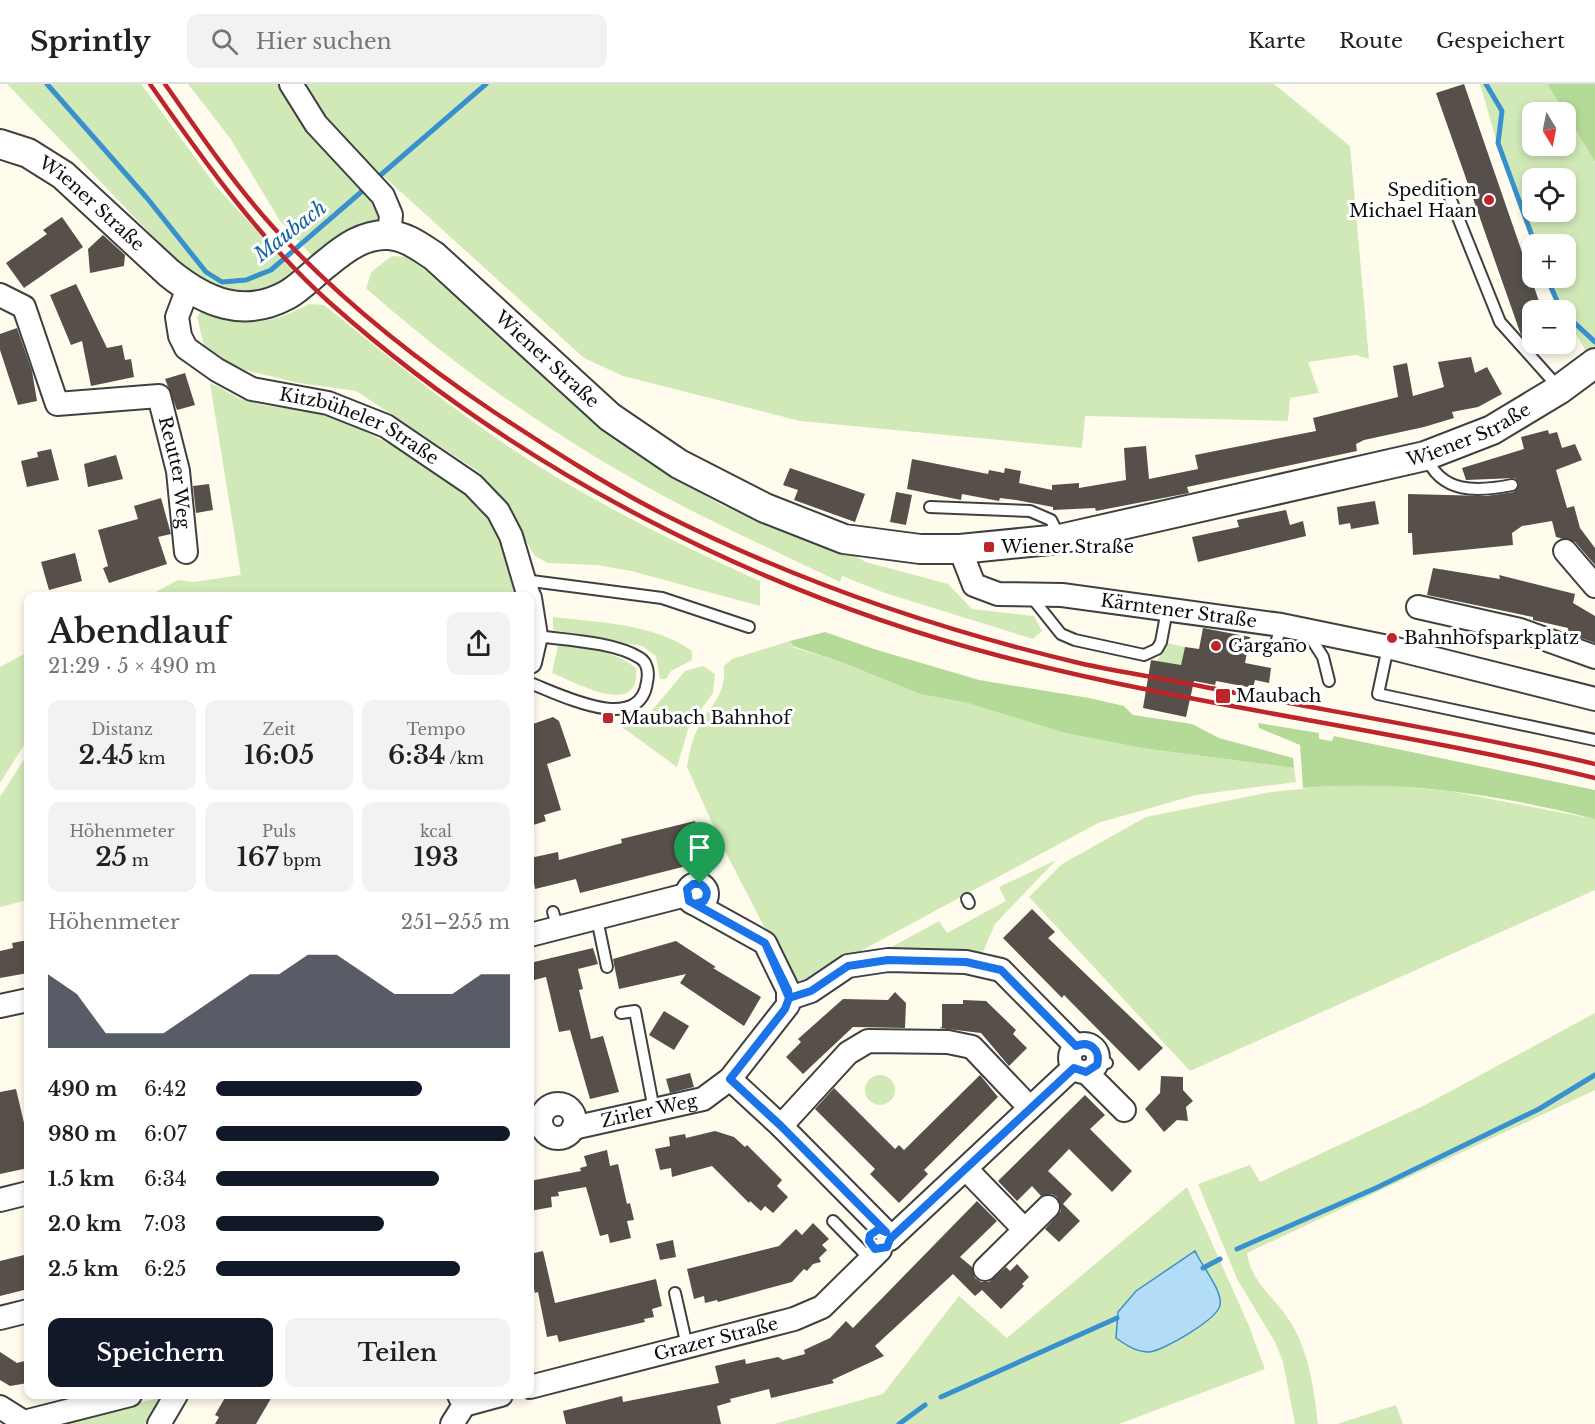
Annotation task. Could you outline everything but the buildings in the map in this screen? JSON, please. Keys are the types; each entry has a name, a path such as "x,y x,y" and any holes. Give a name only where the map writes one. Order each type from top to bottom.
{"street":[{"path":"291,84 316,124 383,196 391,215 389,235"},
{"name":"Wiener Straße","path":"0,144 28,153 63,175 188,288 222,305 258,306 288,294 354,242 389,235 407,239 434,256 610,417 670,459 765,508 844,538 920,549 960,549 1060,539 1425,456 1492,430 1560,389 1591,366"},
{"name":"Kitzbüheler Straße","path":"188,288 177,317 180,336 186,348 246,386 265,393 305,398 351,410 386,426 473,485 498,511 511,536 528,592"},
{"name":"Reutter Weg","path":"0,295 24,307 57,404 159,396 178,471 186,552"},
{"name":"Kärntener Straße","path":"960,549 974,585 998,594 1062,595 1167,610 1279,632 1306,629 1388,647 1595,699"},
{"path":"1565,551 1595,586"},
{"path":"1418,607 1520,630 1595,657"},
{"name":"Kitzbüheler Straße","path":"534,625 536,636 534,645"},
{"path":"534,933 556,920 597,919 691,900 765,943 789,998 811,991 848,966 888,960 966,962 1001,970 1042,1016 1088,1062 1124,1110"},
{"name":"Zirler Weg","path":"538,1135 541,1118 552,1105 569,1107 575,1117 573,1128 703,1098 730,1079 785,1009 789,998"},
{"path":"0,1006 24,1001"},
{"path":"781,1126 848,1053 868,1041 972,1047 993,1074 1030,1108"},
{"name":"Grazer Straße","path":"534,1386 794,1318 822,1307 881,1245 966,1169 993,1138 1030,1108 1051,1082 1088,1062"},
{"path":"730,1079 761,1101 881,1245"},
{"path":"966,1169 1024,1229"},
{"path":"0,1200 24,1194"},
{"path":"985,1269 1048,1206"},
{"path":"0,1318 24,1312"},
{"path":"0,1407 26,1423 115,1399"},
{"path":"159,1424 174,1399"},
{"path":"459,1408 488,1399"}],"lane":[{"path":"1445,184 1500,322 1560,389"},
{"path":"1425,456 1432,473 1450,483 1484,490 1512,485"},
{"path":"930,507 1030,511 1051,520 1060,539"},
{"path":"534,592 662,598 749,627"},
{"path":"1029,594 1061,634 1075,640 1144,655 1157,649 1161,642 1167,610"},
{"path":"1306,629 1323,657 1329,681"},
{"path":"534,683 607,710 623,711 635,706 644,696 648,671 642,659 622,650 536,636"},
{"path":"1388,647 1378,694 1595,740"},
{"path":"597,919 607,968"},
{"path":"621,1013 634,1011 654,1110"},
{"path":"833,1221 881,1245"},
{"path":"675,1293 687,1346"}],"green space":[{"path":"7,84 141,84 216,186 295,273 265,289 239,292 213,285 184,269"},
{"path":"188,84 282,84 377,205 379,217 317,261 280,221 230,138"},
{"path":"300,84 1274,84 1350,146 1369,359 1356,355 1308,362 1319,393 1290,398 1288,421 1085,416 1082,448 800,421 623,376 584,358 348,144 314,105"},
{"path":"1480,84 1547,84 1558,102 1522,102 1522,156 1576,156 1576,131 1595,162 1595,350 1588,355 1576,334 1576,300 1557,300 1551,288 1576,288 1576,234 1529,234 1524,222 1576,222 1576,168 1522,168 1522,215 1499,150"},
{"path":"1547,84 1595,84 1595,162 1576,131 1576,102 1558,102"},
{"path":"392,256 406,257 424,269 618,440 719,504 818,545 839,548 866,562 948,584 972,609 1034,616 1042,631 1033,639 885,593 842,576 840,582 696,513 608,465 483,382 404,321 366,288 372,271"},
{"path":"309,304 324,305 442,399 548,472 617,512 760,581 760,606 631,571 597,565 547,563 534,555 501,496 479,472 356,391 299,383 245,370 206,354 197,317 202,310 231,320 256,322 282,316"},
{"path":"210,383 247,401 310,412 340,421 391,445 442,477 483,513 496,531 506,555 515,592 155,592 178,580 194,582 241,575"},
{"path":"553,617 626,626 661,635 692,651 692,660 671,671 666,679 660,679 656,656 642,646 553,630"},
{"path":"825,632 979,680 1089,698 1124,706 1133,715 1192,724 1219,738 1293,758 1294,768 1149,749 1066,733 968,703 920,694 844,663 793,646 790,641"},
{"path":"790,641 793,647 844,663 920,694 968,703 1149,749 1294,768 1296,782 1196,795 1098,823 842,961 809,984 798,984 789,975 720,841 687,767 697,731 723,685 724,666 732,659"},
{"path":"1167,643 1185,647 1181,665 1157,661"},
{"path":"558,645 589,649 627,662 636,668 635,684 628,692 618,695 590,689 552,673"},
{"path":"24,654 24,745 0,783 0,667"},
{"path":"703,666 715,674 713,693 689,726 677,767 622,727 649,714 685,671"},
{"path":"1258,723 1319,733 1319,739 1332,741 1334,736 1595,790 1595,819 1487,796 1450,791 1376,786 1303,788 1300,745 1259,728"},
{"path":"24,759 24,901 0,907 0,797"},
{"path":"1358,783 1449,791 1595,819 1595,890 1190,1071 1029,897 1062,864 1146,817 1271,792"},
{"path":"1056,860 995,924 983,952 977,956 888,949 939,921 947,933 1006,901 999,887"},
{"path":"1595,1013 1595,1090 1247,1253 1257,1279 1293,1326 1309,1367 1318,1424 1295,1424 1283,1362 1275,1342 1237,1279 1198,1184 1250,1165 1260,1182 1425,1105"},
{"path":"880,1075 891,1079 895,1090 891,1101 880,1105 869,1101 865,1090 869,1079"},
{"path":"1187,1187 1249,1326 1265,1369 1119,1424 774,1424 883,1394 959,1296 1007,1338"},
{"path":"155,1399 162,1399 145,1424 49,1424"},
{"path":"1396,1405 1403,1424 1337,1424"}],"water":[{"path":"1195,1251 1218,1293 1220,1305 1217,1311 1189,1333 1166,1346 1149,1352 1127,1346 1116,1338 1118,1312 1136,1291"}],"waterway":[{"name":"Maubach","path":"47,84 147,198 206,272 222,282 246,280 271,270 367,187"},
{"name":"Maubach","path":"376,179 486,84"},
{"name":"Maubach","path":"1486,84 1502,111 1498,143 1531,234"},
{"name":"Maubach","path":"1551,288 1557,300"},
{"name":"Maubach","path":"1576,324 1595,342"},
{"path":"1237,1249 1376,1188 1539,1109 1595,1075"},
{"path":"1203,1268 1220,1259"},
{"path":"941,1397 1117,1318"},
{"path":"899,1424 925,1405"}],"railway":[{"path":"150,84 212,170 279,252 329,302 402,363 479,419 560,471 644,518 731,560 819,598 909,630 1000,656 1148,690 1446,746 1595,778"},
{"path":"165,84 259,211 299,254 379,327 465,392 556,452 641,502 713,538 814,581 866,600 1025,650 1094,666 1448,733 1595,764"}],"place":[{"name":"Spedition Michael Haan","path":"1489,200"},
{"name":"Wiener Straße","path":"989,547"},
{"name":"Bahnhofsparkplatz","path":"1392,638"},
{"name":"Gargano","path":"1216,646"},
{"name":"Maubach","path":"1223,696"},
{"name":"Maubach Bahnhof","path":"608,718"}],"route":[{"path":"700,884 693,884 687,889 686,895 689,901 765,943 788,990 788,1005 730,1079 781,1126 886,1232 879,1229 870,1235 869,1241 875,1249 881,1250 887,1247 890,1239 1074,1068 1086,1072 1097,1065 1099,1056 1094,1047 1086,1044 1076,1046 1001,970 982,964 888,960 868,962 848,966 811,991 789,998 788,990 785,983 765,943 695,904 704,901 707,895 706,888 700,884"}]}
